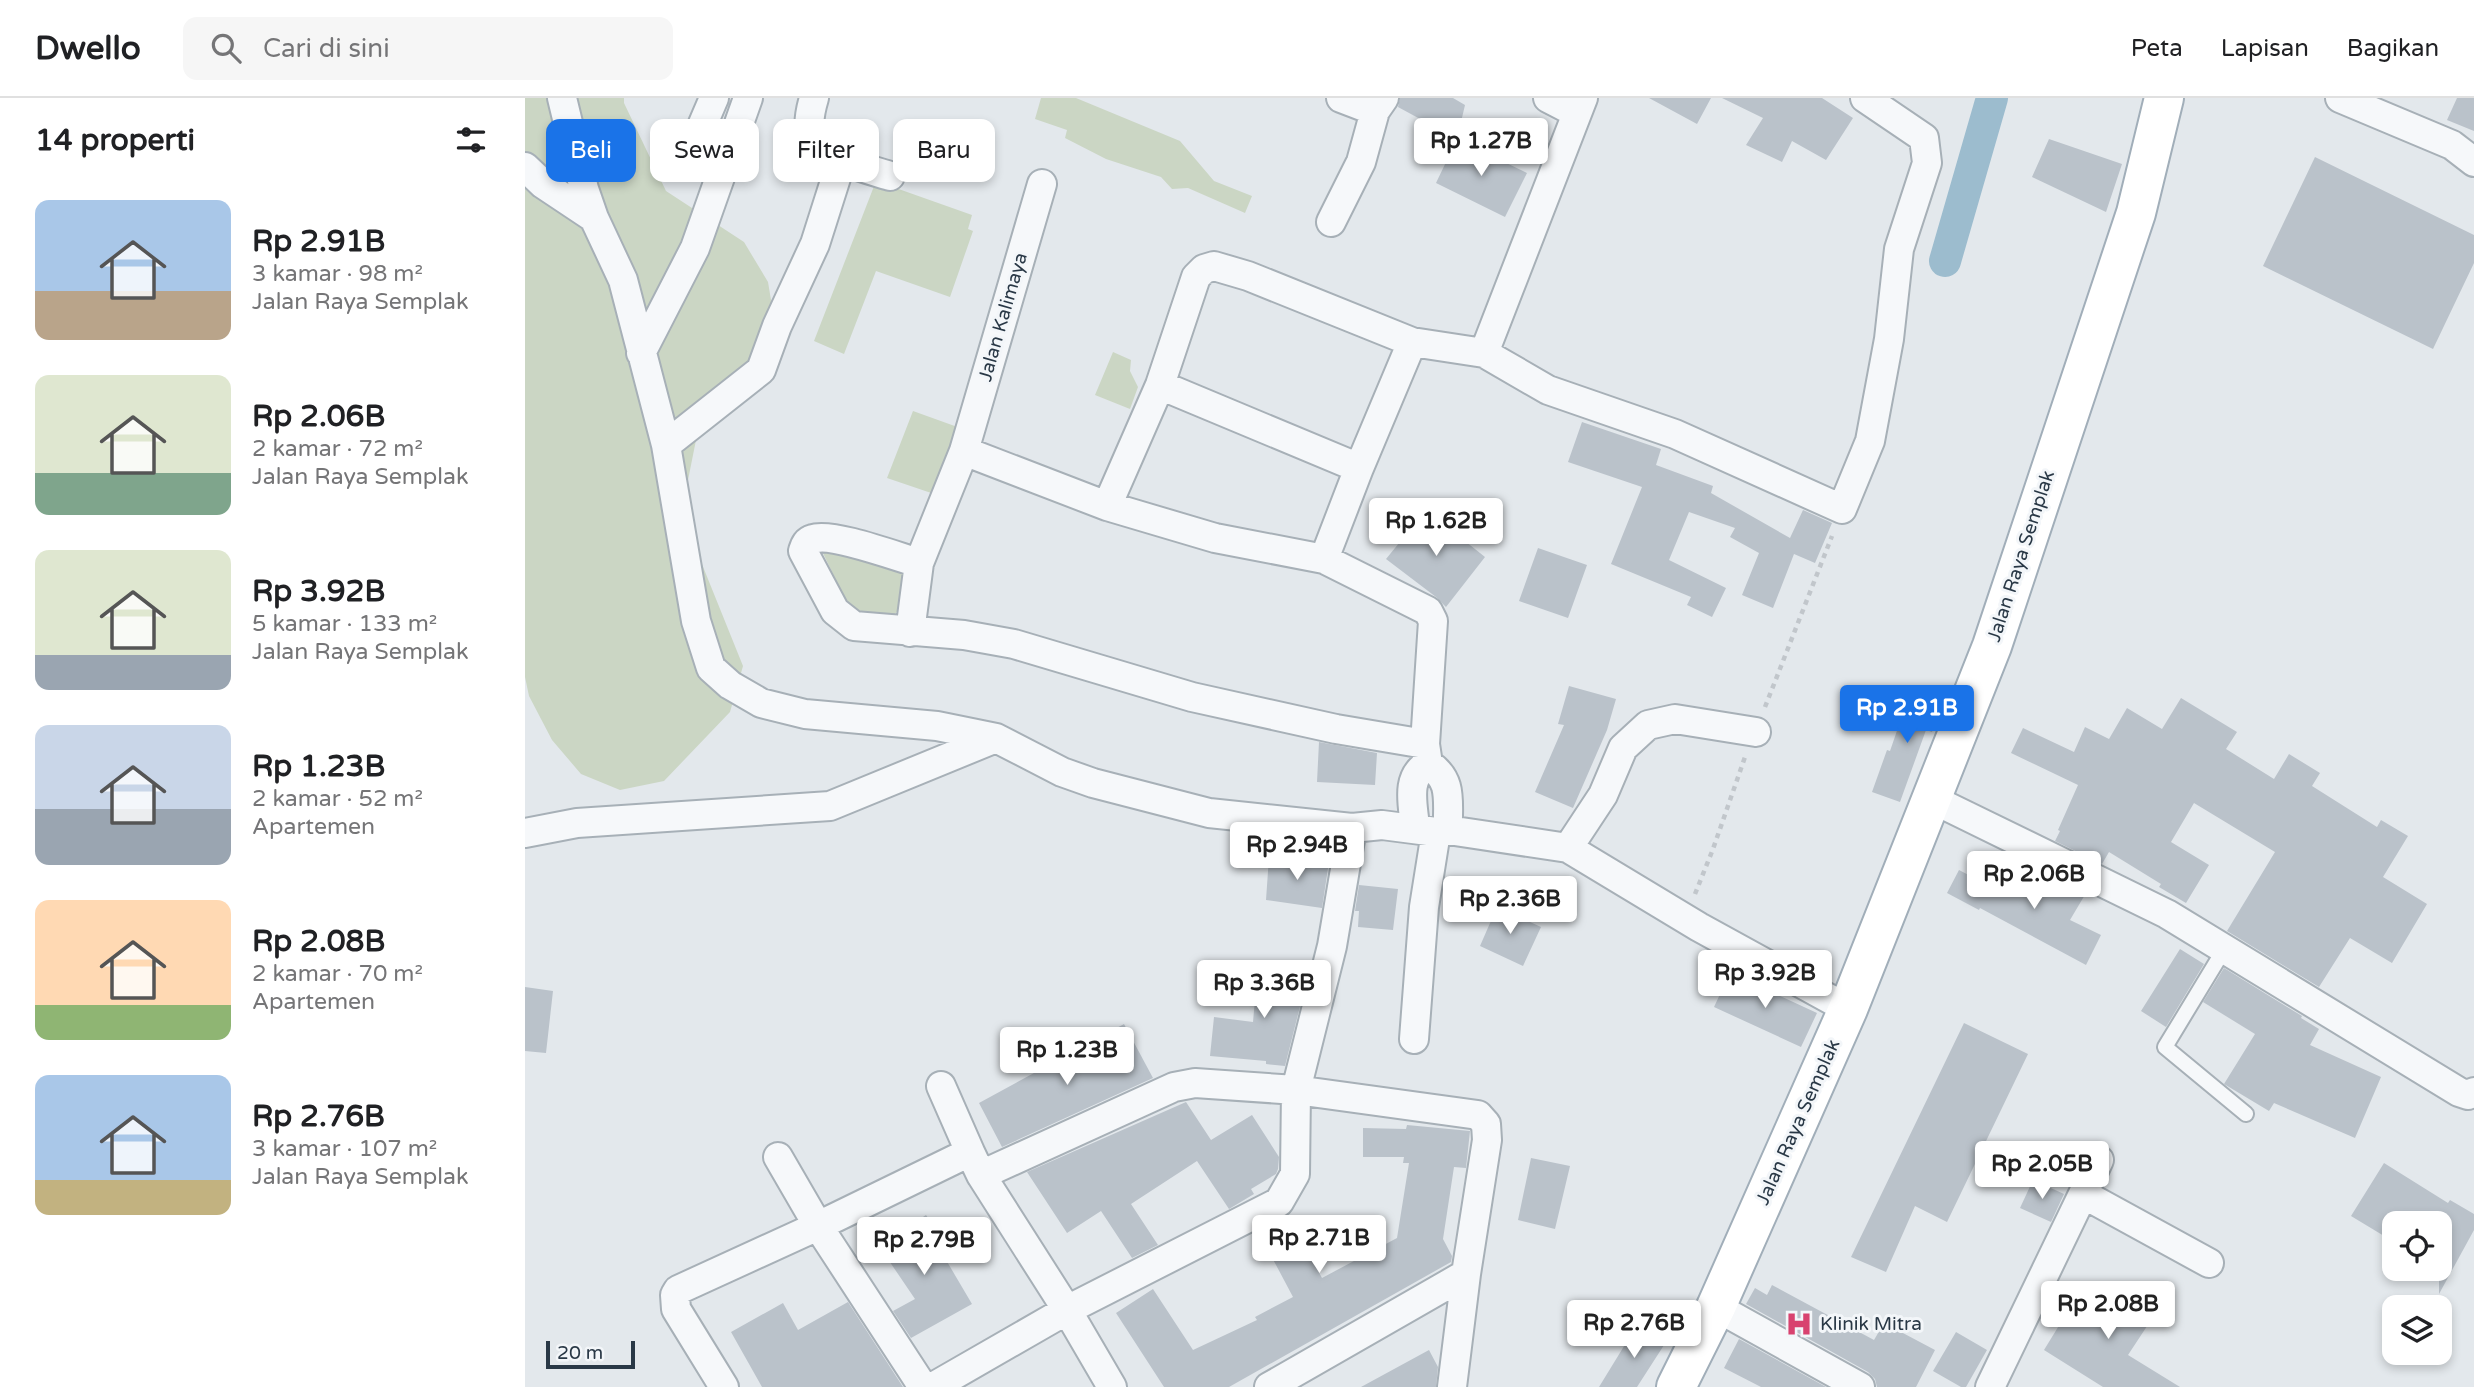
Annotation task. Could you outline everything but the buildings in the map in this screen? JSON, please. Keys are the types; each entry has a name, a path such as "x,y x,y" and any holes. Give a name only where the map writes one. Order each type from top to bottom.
{"main road":[{"name":"Jalan Raya Semplak","path":"1676,1387 1716,1307 1848,1009 1992,646 2127,239 2164,98"}],"street":[{"path":"562,98 584,190 623,280 666,445 697,621 711,668 730,685 761,703 805,714 937,726 996,738 1073,776 1209,813 1352,828 1382,825 1567,848 1699,927 1848,1009"},
{"path":"705,119 714,98"},
{"path":"641,353 695,248 748,98"},
{"path":"810,119 814,98"},
{"path":"1331,222 1360,162 1380,105 1341,98"},
{"path":"1483,353 1580,105 1548,98"},
{"path":"1107,506 1160,385 1196,277 1204,270 1214,267 1248,276 1412,342 1483,353 1548,390 1675,434 1842,509 1870,441 1889,339 1899,249 1927,163 1924,138 1865,98"},
{"path":"2340,98 2452,145 2474,162"},
{"path":"525,167 543,184 594,218"},
{"path":"879,172 890,176"},
{"path":"666,445 761,370 777,326 815,244 835,182"},
{"name":"Jalan Kalimaya","path":"910,632 919,563 964,451 1042,184"},
{"path":"1324,559 1412,342"},
{"path":"1160,385 1359,468"},
{"path":"964,451 1107,506 1215,538 1324,559 1428,611 1433,621 1427,754 1412,783 1433,830 1414,1039"},
{"path":"919,563 829,537 813,538 806,543 803,551 835,611 854,626 964,635 1014,643 1192,697 1336,729 1427,754"},
{"path":"1567,848 1603,795 1623,748 1648,725 1675,719 1756,732"},
{"path":"525,833 577,823 831,806 996,738"},
{"path":"1932,799 2168,914 2459,1092 2468,1095 2474,1092"},
{"path":"933,1387 1067,1310 1279,1202 1295,1174 1296,1090 1332,946 1352,828"},
{"path":"724,1387 676,1309 675,1295 678,1290 818,1226 1174,1087 1195,1083 1296,1090 1478,1115 1486,1124 1487,1140 1452,1387"},
{"path":"941,1086 976,1163 1112,1387"},
{"path":"779,1157 818,1226 923,1387"},
{"path":"1990,1387 2099,1160"},
{"path":"2083,1195 2209,1263"},
{"path":"1269,1387 1466,1274"},
{"path":"1716,1307 1860,1387"}],"lane":[{"path":"2225,948 2165,1047 2246,1114"}],"green space":[{"path":"525,98 624,98 632,119 546,119 546,182 636,182 636,128 650,157 650,182 662,182 666,191 744,242 768,282 776,330 717,399 696,440 687,485 689,532 743,666 730,712 664,781 620,790 581,774 552,740 529,696 525,677"},
{"path":"1041,98 1076,98 1180,141 1214,181 1252,196 1245,213 1188,188 1172,189 1161,177 1106,159 1065,138 1067,130 1035,119"},
{"path":"876,182 972,215 968,229 973,231 950,297 876,271 844,354 814,341"},
{"path":"1113,352 1131,360 1130,371 1138,387 1130,409 1095,395"},
{"path":"913,411 963,429 940,496 887,478"},
{"path":"828,548 906,570 904,602 893,617 850,610 822,551"}],"waterway":[{"path":"1945,261 1992,98"}],"place":[{"name":"Klinik Mitra","path":"1799,1324"}]}
